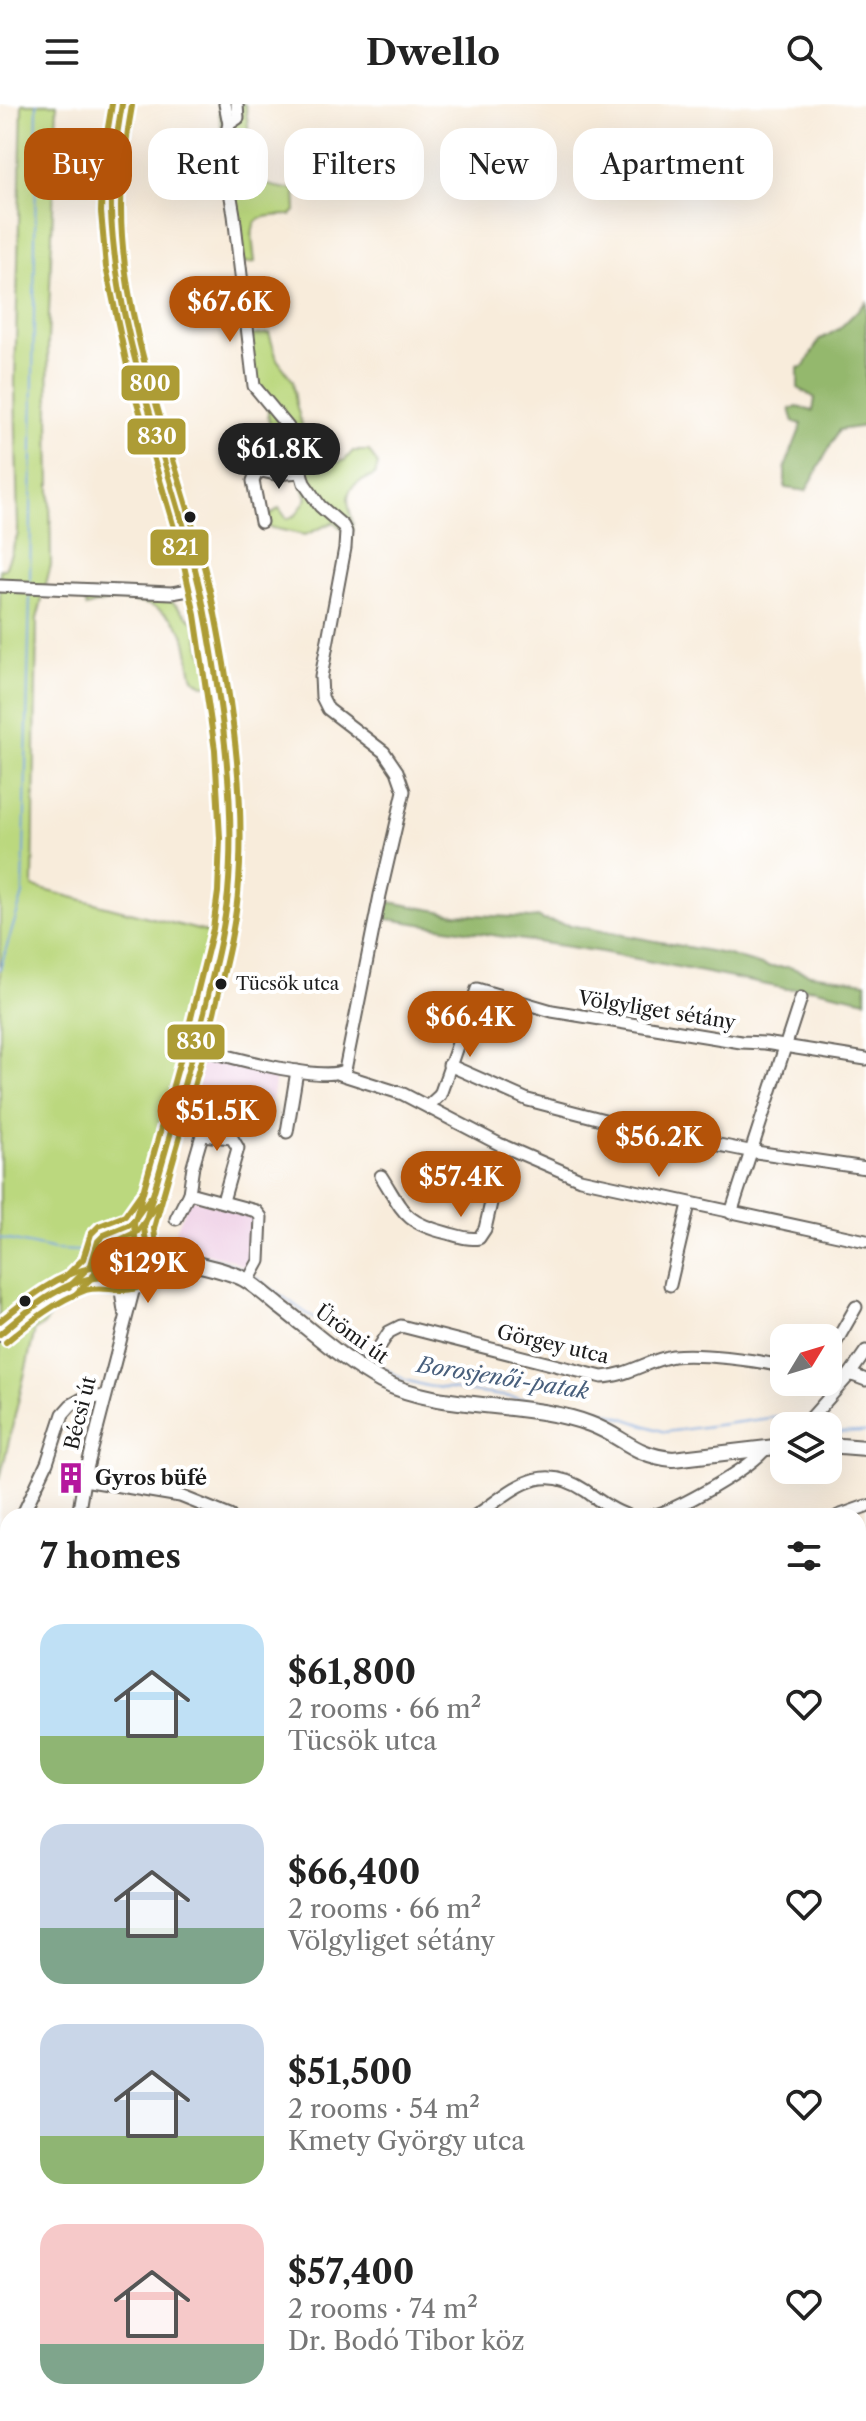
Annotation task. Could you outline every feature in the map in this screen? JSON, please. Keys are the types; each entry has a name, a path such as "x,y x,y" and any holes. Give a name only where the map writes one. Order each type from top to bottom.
{"main road":[{"path":"0,1334 69,1287 89,1279 127,1281 140,1274 149,1254 144,1227 195,1047 225,915 230,846 219,702 200,588 134,352 118,277 112,191 122,104"},
{"path":"123,1228 139,1216 155,1190"},
{"path":"110,1278 95,1258 95,1249 104,1235 123,1228 136,1231 146,1243"},
{"name":"Ürömi út","path":"146,1243 157,1252 252,1276 368,1373 400,1389 579,1421 604,1430 642,1453 657,1458 673,1459 770,1448"},
{"path":"69,1287 95,1258"},
{"name":"Ürömi út","path":"140,1274 155,1264 186,1260"},
{"path":"842,1446 866,1448"}],"street":[{"path":"225,104 229,124 223,146 254,386 288,427 310,494 339,521 346,535 321,677 322,697 328,709 384,752 397,771 404,791 380,895 348,1064 340,1074"},
{"path":"229,124 238,118 237,104"},
{"path":"254,440 255,461 262,471"},
{"path":"261,522 253,481 256,474 262,471 275,474 301,472"},
{"path":"0,586 172,593 200,588"},
{"name":"Völgyliget sétány","path":"428,1106 440,1095 477,989 552,1011 866,1059"},
{"path":"731,1213 801,998"},
{"path":"195,1047 297,1071 332,1076 340,1074 403,1094 504,1146 580,1179 866,1241"},
{"path":"449,1065 528,1100 639,1129 749,1151 866,1168"},
{"path":"287,1132 297,1071"},
{"path":"176,1219 189,1193 202,1135 232,1138 238,1148 223,1201"},
{"path":"381,1176 407,1216 421,1227 470,1239 479,1238 485,1229 504,1146"},
{"path":"189,1193 256,1211 261,1217 259,1261 252,1276"},
{"path":"670,1285 689,1204"},
{"name":"Bécsi út","path":"79,1508 124,1320 140,1274"},
{"name":"Bécsi út","path":"110,1278 123,1295 124,1320"},
{"path":"842,1332 856,1307"},
{"name":"Görgey utca","path":"374,1355 389,1332 401,1326 602,1377 616,1376 673,1356 770,1364"},
{"path":"842,1383 866,1351"},
{"path":"850,1374 866,1380"},
{"path":"26,1508 47,1463 63,1414 80,1400 105,1396"},
{"path":"817,1412 830,1396"},
{"path":"673,1508 758,1458 766,1448"},
{"path":"486,1508 522,1483 550,1477 577,1486 611,1508"},
{"path":"84,1480 180,1496 210,1508"}],"shaded area":[{"path":"200,1053 277,1072 266,1132 185,1114"},
{"path":"190,1198 257,1217 256,1260 252,1271 230,1259 170,1244"}],"green space":[{"path":"22,104 57,104 56,128 24,128 24,200 53,200 48,340 51,565 37,619 33,887 210,933 165,1128 135,1211 86,1240 78,1266 44,1325 35,1330 0,1479 0,569 5,569 18,534 15,382"},
{"path":"218,104 244,104 248,128 222,128"},
{"path":"268,184 284,188 284,200 296,200 296,210 291,215 259,219 252,238 255,262 242,263 232,200 268,200"},
{"path":"866,302 866,426 839,430 806,491 785,488 785,468 802,424 794,422 790,409 797,407 813,411 815,398 798,388 798,368 805,366 819,340 839,329"},
{"path":"269,333 277,359 293,381 304,432 318,459 326,465 345,460 353,451 369,451 378,465 375,475 356,484 349,494 353,531 343,530 334,522 305,535 263,526 279,508 287,519 296,515 307,498 295,464 259,464 258,455 272,450 267,403 259,393 248,336"},
{"path":"88,593 167,597 195,623 201,651 207,659 211,684 203,685 193,678 184,636 167,614 155,607 127,601 86,607 85,596"},
{"path":"384,901 456,914 538,917 725,954 768,967 789,967 810,974 866,982 866,1000 811,988 787,989 602,952 381,918"},
{"path":"123,1234 138,1240 144,1255 138,1270 123,1276 108,1270 102,1255 108,1240"}],"waterway":[{"path":"30,583 37,104"},
{"path":"0,969 23,894 30,593"},
{"name":"Borosjenői-patak","path":"0,1238 55,1250 81,1251"},
{"name":"Borosjenői-patak","path":"171,1247 224,1261 246,1271"},
{"name":"Borosjenői-patak","path":"255,1277 405,1380 427,1386 594,1408 665,1432 770,1418"},
{"name":"Borosjenői-patak","path":"842,1433 866,1432"}],"transit line":[{"name":"821","path":"0,1321 42,1289 66,1276 97,1267 128,1268 137,1261 134,1224 183,1050 213,929 218,892 220,838 215,750 195,615 180,548 129,375 106,267 101,212 103,157 112,104"},
{"name":"830","path":"0,1334 44,1300 68,1286 94,1278 132,1278 143,1268 147,1256 144,1227 204,1012 228,893 230,827 227,761 208,629 183,525 138,370 116,265 111,185 122,104"},
{"name":"800","path":"6,1342 44,1313 86,1290 136,1288 151,1277 156,1259 154,1228 214,1013 238,894 240,828 237,762 218,630 193,525 145,366 124,260 122,182 132,106"},
{"name":"821","path":"62,1280 83,1259 91,1234 99,1226 125,1216 142,1192"},
{"name":"830","path":"69,1287 91,1265 98,1241 104,1235 131,1224 150,1198"},
{"name":"800","path":"76,1294 100,1267 107,1246 137,1232 158,1204"}],"place":[{"name":"Tücsök utca","path":"221,984"},
{"name":"Gyros büfé","path":"71,1478"}]}
